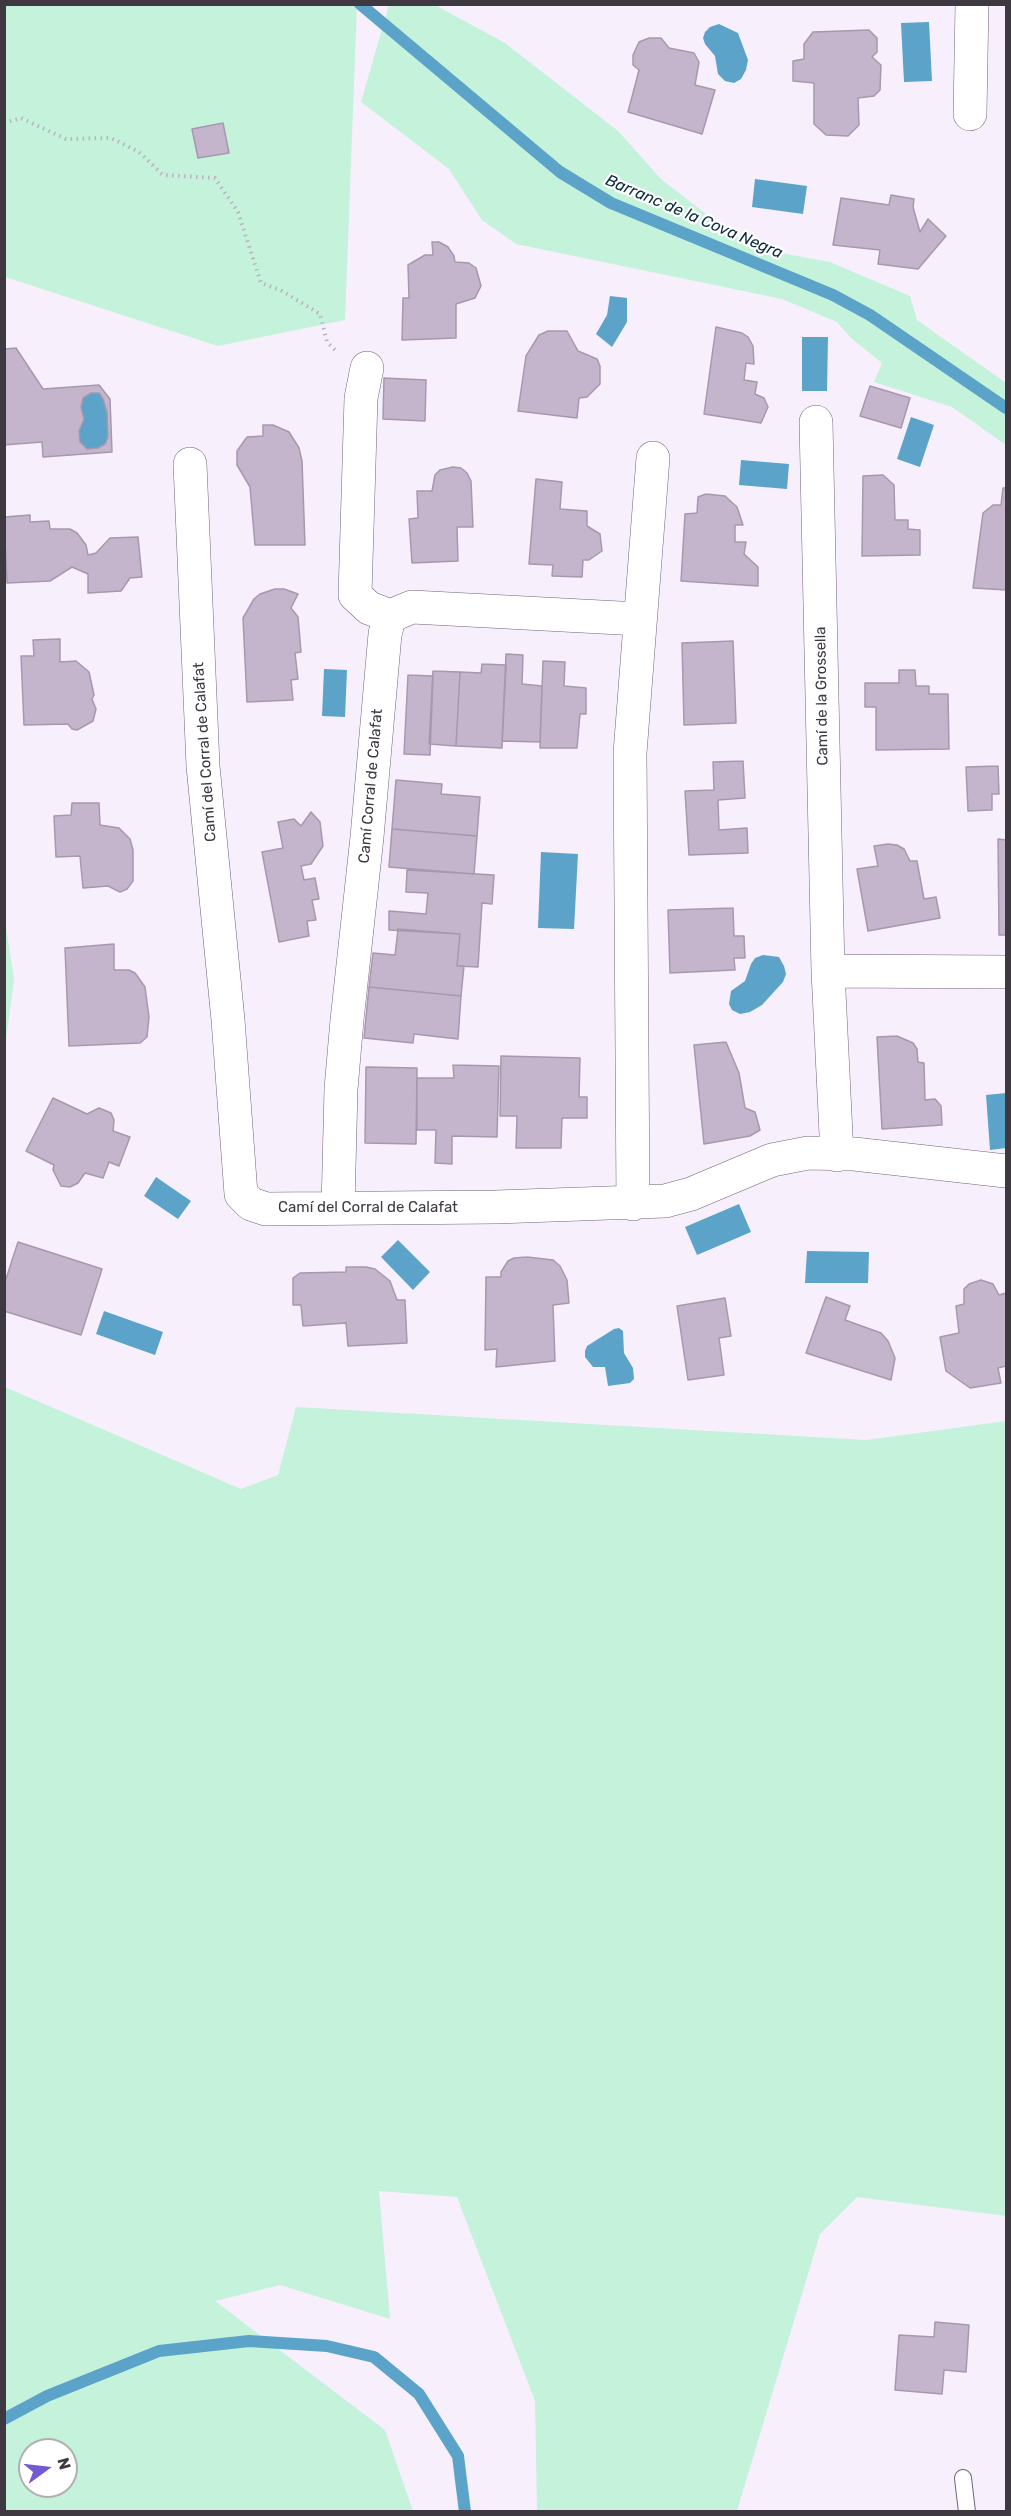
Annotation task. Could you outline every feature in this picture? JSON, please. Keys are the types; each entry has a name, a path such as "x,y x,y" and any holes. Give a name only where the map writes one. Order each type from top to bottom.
{"street":[{"path":"970,114 972,4"},
{"path":"364,383 355,595 369,608 390,616 412,607 639,619"},
{"name":"Camí de la Grossella","path":"816,422 828,971 837,1155"},
{"path":"633,1204 630,753 653,458"},
{"name":"Camí del Corral de Calafat","path":"190,464 203,766 228,1020 241,1194 251,1204 266,1209 633,1204 665,1201 691,1194 772,1160 808,1153 854,1154 1006,1172"},
{"name":"Camí Corral de Calafat","path":"338,1207 341,1089 347,1020 367,837 385,634 390,616"},
{"path":"828,971 1006,972"}],"lane":[{"path":"963,2478 967,2511"}],"path":[{"path":"4,123 21,118 66,140 111,138 139,152 163,175 215,178 238,212 261,283 282,291 321,314 327,342 342,356 349,380 364,383"}],"green space":[{"path":"5,5 357,5 345,320 218,346 5,277"},
{"path":"389,5 435,5 505,43 618,131 662,180 732,234 781,253 830,262 910,296 917,320 1006,383 1006,445 952,407 874,382 882,363 851,338 837,322 782,299 516,244 482,220 449,169 361,102"},
{"path":"5,921 14,979 5,1048"},
{"path":"5,1387 241,1489 278,1475 296,1407 866,1440 1006,1421 1006,2216 857,2197 820,2234 737,2511 537,2511 535,2401 457,2197 379,2191 390,2319 280,2285 215,2301 385,2430 413,2511 5,2511"}],"water":[{"path":"929,22 932,81 904,82 901,23"},
{"path":"719,24 738,33 748,60 741,79 734,83 725,81 718,74 715,56 703,38 710,27"},
{"path":"755,179 807,186 803,214 752,207"},
{"path":"610,296 627,298 627,322 612,347 596,334 607,315"},
{"path":"802,337 828,337 827,391 802,391"},
{"path":"91,393 99,393 103,399 107,412 108,437 105,444 98,448 87,449 80,442 79,431 84,419 81,407 83,398"},
{"path":"911,417 934,425 920,467 897,459"},
{"path":"741,460 789,464 787,489 739,485"},
{"path":"324,669 347,670 345,717 322,716"},
{"path":"541,852 578,854 574,929 538,928"},
{"path":"763,955 779,957 786,974 783,982 762,1005 750,1012 740,1014 732,1010 729,1004 731,991 745,981 755,958"},
{"path":"1006,1093 1006,1148 990,1150 986,1095"},
{"path":"156,1177 191,1201 178,1219 144,1196"},
{"path":"739,1204 751,1232 697,1255 685,1227"},
{"path":"398,1240 430,1272 413,1290 381,1257"},
{"path":"807,1251 869,1252 868,1283 805,1283"},
{"path":"104,1311 163,1332 155,1355 96,1334"},
{"path":"619,1328 623,1331 624,1353 633,1368 634,1379 630,1383 608,1386 605,1367 593,1367 585,1357 585,1351 587,1346"}],"building":[{"path":"869,30 877,38 877,52 872,57 881,65 880,90 874,96 858,98 859,125 848,136 826,135 814,124 814,83 793,81 793,61 804,59 804,44 813,32"},
{"path":"649,38 661,38 669,48 694,53 699,62 695,85 715,90 702,134 628,112 639,70 633,65 633,55 639,42"},
{"path":"223,123 229,153 198,158 192,129"},
{"path":"891,195 914,199 913,207 920,232 928,219 946,236 918,269 878,264 880,250 833,245 841,198 889,205"},
{"path":"432,242 439,242 448,247 455,262 469,263 476,268 481,286 475,298 456,304 456,338 402,340 403,298 409,298 408,265 425,255 433,255"},
{"path":"716,327 742,333 748,337 753,346 754,364 746,363 744,380 757,382 755,394 764,398 768,407 761,423 704,414"},
{"path":"548,331 567,331 578,351 597,359 600,366 600,384 587,397 579,398 577,418 518,411 526,356 539,335"},
{"path":"16,348 43,389 99,385 110,399 112,452 43,457 42,442 4,445 4,349","holes":["91,393 99,393 107,412 108,437 105,444 98,448 87,449 80,442 79,431 84,419 81,407 83,398"]},
{"path":"384,378 426,380 425,421 383,419"},
{"path":"870,386 910,398 901,428 860,416"},
{"path":"263,425 273,425 289,432 299,448 302,461 305,545 255,545 250,487 237,465 237,451 247,437 263,436"},
{"path":"461,468 471,481 473,527 457,527 458,561 412,563 409,519 418,518 417,491 432,491 435,475 440,470"},
{"path":"883,475 894,485 895,520 908,520 908,529 920,530 920,555 862,556 863,476"},
{"path":"536,479 562,482 560,509 587,511 587,526 600,534 602,551 589,560 583,560 582,577 552,576 553,565 529,564"},
{"path":"1003,488 1006,488 1006,590 973,588 983,513 993,505 1001,505"},
{"path":"706,494 725,496 737,507 743,525 735,525 735,542 746,542 744,554 758,567 758,586 681,581 685,514 697,513 698,497"},
{"path":"30,515 30,522 49,521 50,529 70,529 77,533 86,545 88,555 96,553 110,538 138,537 142,577 130,578 121,591 88,593 88,574 72,567 50,581 7,583 4,517"},
{"path":"275,589 284,589 298,594 291,608 298,617 301,652 295,653 298,679 291,680 293,700 247,702 243,618 254,599 260,594"},
{"path":"60,639 60,662 76,661 89,672 94,695 92,699 96,709 93,721 77,730 72,729 68,724 24,725 21,656 34,656 33,640"},
{"path":"733,641 736,723 684,725 682,643"},
{"path":"506,654 523,655 522,684 542,686 540,742 502,741"},
{"path":"543,661 565,662 564,686 586,688 586,714 580,714 577,748 540,748"},
{"path":"482,664 506,665 502,748 456,746 460,672 481,673"},
{"path":"899,670 915,670 916,686 929,686 929,694 948,694 949,749 876,750 876,707 865,707 865,683 899,683"},
{"path":"433,671 460,672 456,746 429,744"},
{"path":"408,675 433,676 430,755 404,754"},
{"path":"743,761 745,798 718,800 719,830 747,828 748,853 689,855 685,791 714,790 713,762"},
{"path":"998,766 999,794 992,794 992,810 968,811 966,767"},
{"path":"396,780 442,784 441,794 480,797 477,836 392,829"},
{"path":"72,803 99,803 100,825 119,828 130,839 133,850 133,881 127,889 120,892 108,886 83,888 80,856 56,857 54,816 71,815"},
{"path":"311,812 320,822 323,846 311,864 301,866 304,880 315,878 319,899 312,900 316,920 307,921 309,936 279,942 262,852 283,848 278,822 294,819 301,826"},
{"path":"392,829 477,836 474,874 389,867"},
{"path":"998,839 1006,840 1006,935 999,935"},
{"path":"888,844 904,849 910,861 917,861 924,899 936,897 940,918 868,931 857,869 878,866 874,846"},
{"path":"407,870 494,875 492,904 482,903 478,967 457,966 460,934 389,930 389,911 426,914 428,893 406,892"},
{"path":"733,908 734,936 744,936 745,958 734,958 735,970 670,973 668,910"},
{"path":"398,929 460,934 457,966 464,966 461,996 369,987 373,953 395,955"},
{"path":"114,944 114,970 129,970 135,973 145,987 149,1017 147,1037 140,1043 69,1046 65,948"},
{"path":"369,987 461,996 458,1039 414,1034 413,1043 364,1038"},
{"path":"897,1036 913,1043 917,1049 918,1062 924,1063 925,1100 935,1099 941,1106 942,1125 882,1129 877,1037"},
{"path":"726,1042 739,1073 745,1108 755,1112 760,1130 750,1136 704,1144 694,1045"},
{"path":"501,1056 580,1058 579,1097 587,1097 587,1118 562,1118 561,1148 516,1148 517,1116 500,1116"},
{"path":"453,1065 499,1066 497,1137 452,1136 452,1164 435,1163 436,1130 417,1130 417,1078 454,1078"},
{"path":"366,1067 417,1068 416,1144 365,1143"},
{"path":"53,1098 87,1114 99,1108 111,1113 114,1120 113,1131 130,1137 119,1166 109,1162 103,1178 85,1173 78,1183 70,1187 61,1186 53,1170 54,1165 26,1151"},
{"path":"18,1242 102,1269 81,1335 4,1311 4,1285"},
{"path":"527,1257 553,1260 560,1266 567,1280 569,1303 553,1305 555,1361 496,1367 497,1349 485,1350 486,1277 501,1277 501,1272 508,1261"},
{"path":"346,1267 375,1269 390,1281 397,1300 405,1300 407,1343 348,1346 346,1323 303,1326 301,1305 293,1305 293,1278 300,1273 346,1272"},
{"path":"981,1280 993,1284 999,1295 1006,1293 1006,1366 998,1368 1001,1383 970,1388 946,1371 940,1337 959,1333 956,1306 964,1304 964,1289 969,1284"},
{"path":"826,1297 850,1306 845,1320 881,1333 888,1341 895,1358 891,1380 806,1353"},
{"path":"725,1298 731,1336 719,1338 724,1375 688,1380 677,1306"},
{"path":"935,2322 969,2325 966,2372 944,2370 942,2394 895,2390 899,2335 934,2337"}],"waterway":[{"name":"Barranc de la Cova Negra","path":"360,4 560,172 611,203 833,295 870,315 1006,408"},
{"path":"4,2419 47,2396 159,2351 249,2341 327,2346 374,2357 419,2394 458,2456 465,2512"}]}
